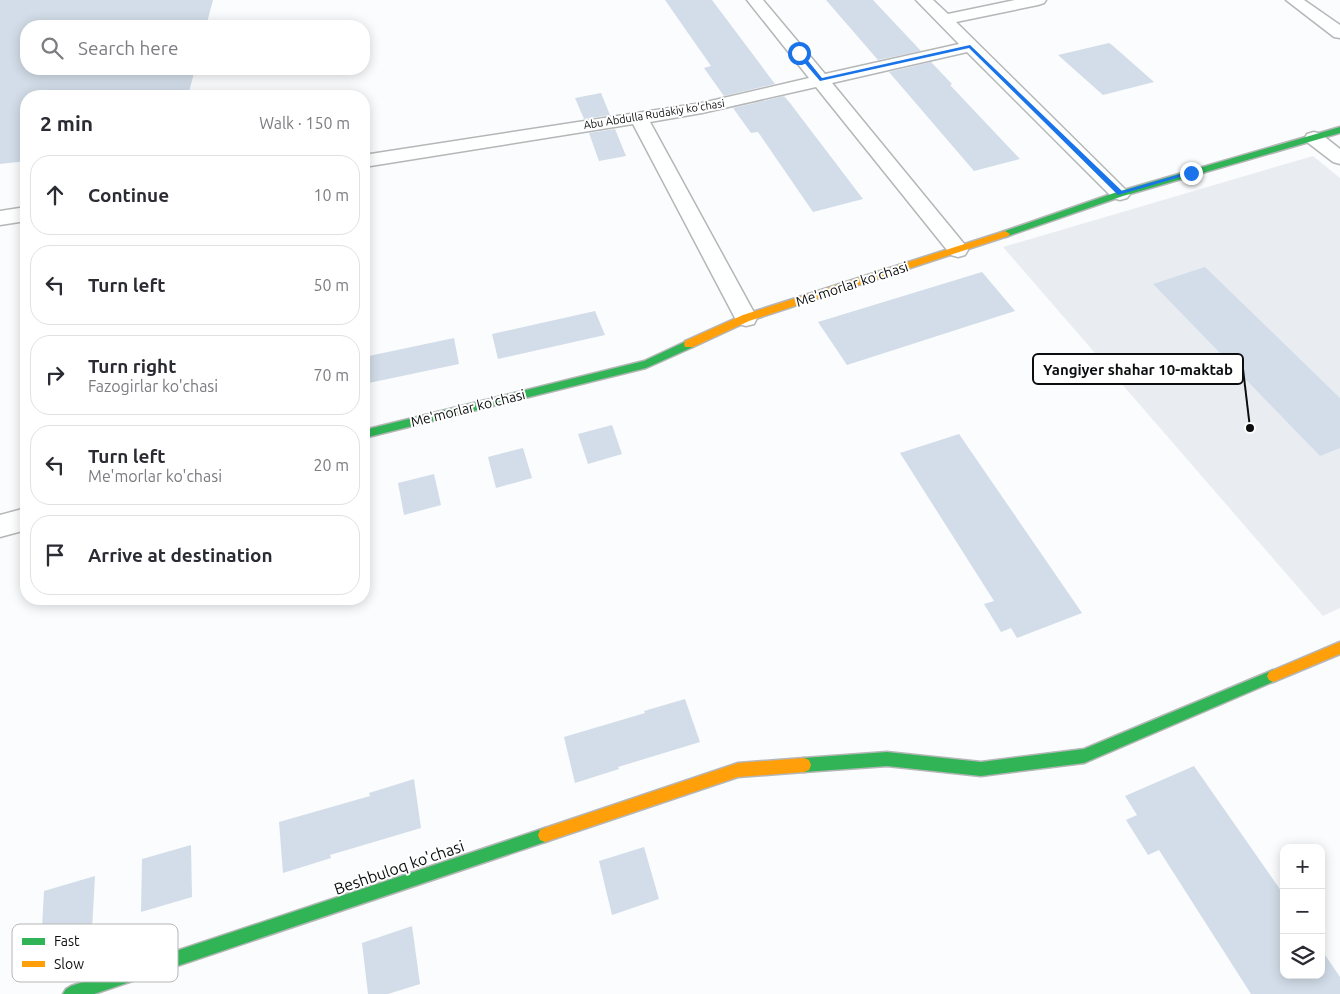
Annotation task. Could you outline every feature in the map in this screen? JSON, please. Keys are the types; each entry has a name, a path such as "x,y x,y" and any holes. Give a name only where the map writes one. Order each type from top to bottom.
{"street":[{"path":"756,0 958,250"},
{"path":"924,0 1120,194"},
{"path":"944,20 1038,0"},
{"path":"1294,0 1340,33"},
{"name":"Abu Abdulla Rudakiy ko'chasi","path":"370,159 702,108 970,46"},
{"path":"639,118 746,318"},
{"name":"Me'morlar ko'chasi","path":"370,433 646,364 746,318 958,250 1120,194 1340,130"},
{"path":"1314,138 1340,158"},
{"path":"0,218 20,215"},
{"path":"0,526 20,521"},
{"name":"Beshbuloq ko'chasi","path":"178,958 738,770 887,759 981,769 1084,756 1340,648"},
{"name":"Beshbuloq ko'chasi","path":"71,994 107,982"}],"shaded area":[{"path":"1313,156 1340,178 1340,608 1323,616 1003,247"}],"building":[{"path":"0,0 213,0 208,20 20,20 20,75 193,75 190,90 20,90 20,162 0,164"},
{"path":"665,0 712,0 775,84 724,96 704,68 711,66"},
{"path":"826,0 873,0 921,51 878,60"},
{"path":"1109,43 1154,82 1103,95 1058,55"},
{"path":"931,62 952,84 950,85 1020,159 974,171 889,72"},
{"path":"601,93 610,115 584,119 575,98"},
{"path":"784,96 863,199 813,212 758,132 751,133 733,108"},
{"path":"615,129 626,156 599,161 589,133"},
{"path":"1205,267 1340,398 1340,448 1320,456 1153,284"},
{"path":"982,272 1015,311 847,365 818,322"},
{"path":"595,311 605,335 498,359 492,334"},
{"path":"454,338 459,364 370,383 370,356"},
{"path":"612,425 622,454 588,464 578,434"},
{"path":"959,434 1082,613 1017,638 1011,628 1001,632 984,604 994,601 900,453"},
{"path":"523,448 532,478 496,488 488,457"},
{"path":"434,474 441,505 404,515 398,483"},
{"path":"685,699 700,742 618,767 619,769 575,783 564,737"},
{"path":"1194,766 1280,889 1280,979 1325,979 1325,955 1340,977 1340,994 1251,994 1159,850 1148,855 1126,820 1137,815 1125,796"},
{"path":"414,779 421,828 330,855 331,858 283,873 279,822 370,796 369,793"},
{"path":"191,845 192,897 141,912 142,859"},
{"path":"644,847 659,899 612,915 599,861"},
{"path":"95,876 92,924 42,924 44,891"},
{"path":"412,926 420,984 388,994 368,994 362,943"}],"traffic: fast":[{"path":"1005,234 1120,194 1340,130"},
{"path":"370,433 646,364 689,344"},
{"path":"804,765 887,759 981,769 1084,756 1273,676"},
{"path":"178,958 545,835"},
{"path":"71,994 107,982"}],"traffic: slow":[{"path":"689,344 746,318 1005,234"},
{"path":"1273,676 1340,648"},
{"path":"545,835 738,770 804,765"}],"place":[{"name":"Yangiyer shahar 10-maktab","path":"1250,428"}],"route":[{"path":"799,53 820,80 970,46 1120,194 1191,173"}]}
